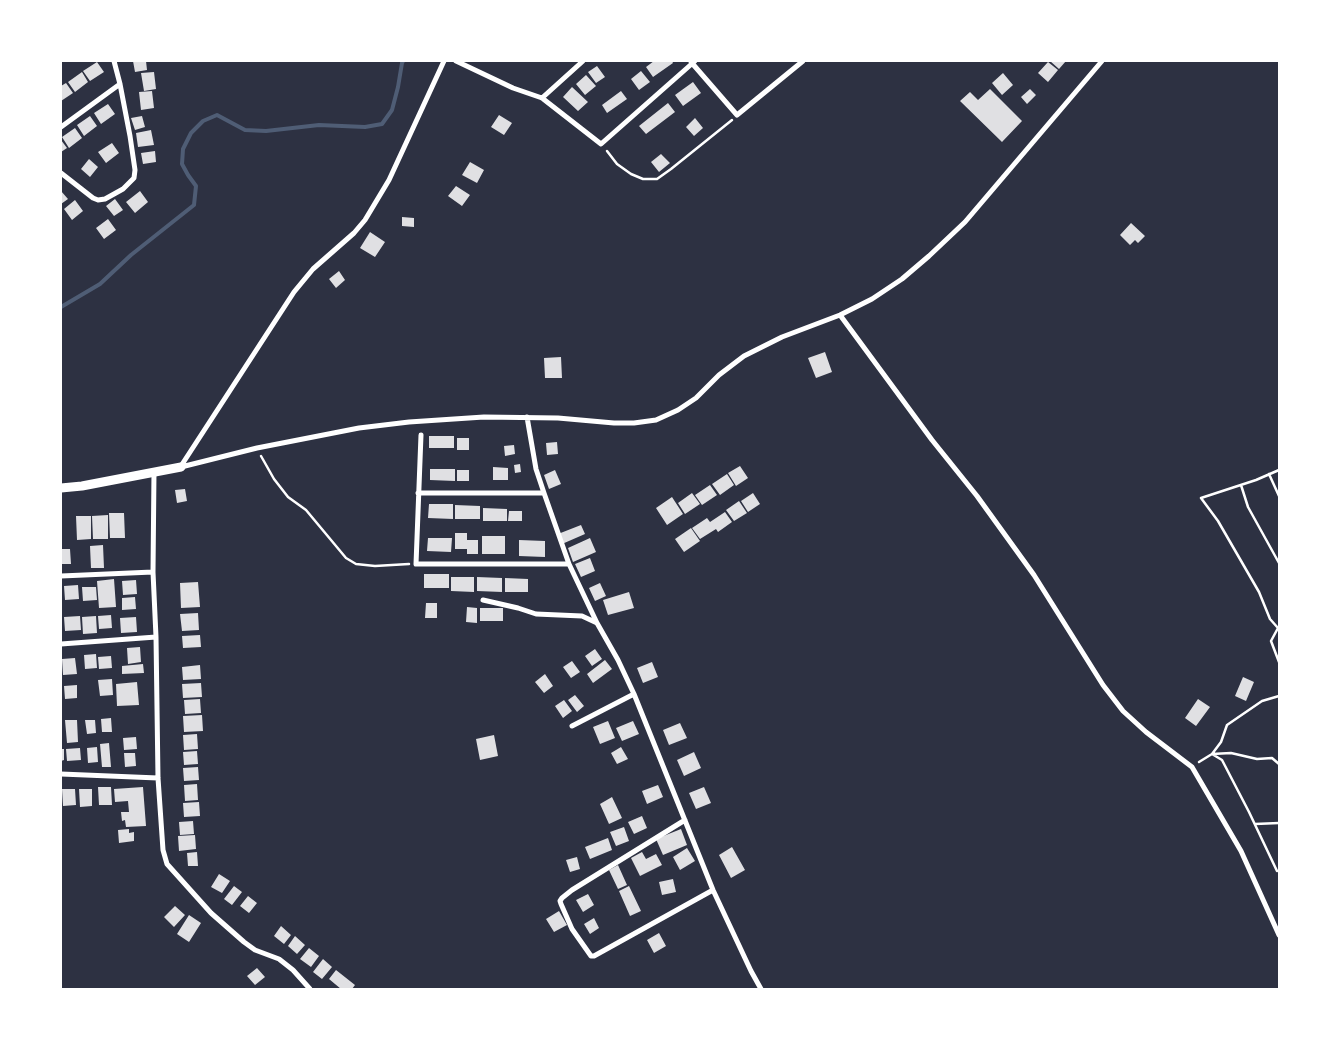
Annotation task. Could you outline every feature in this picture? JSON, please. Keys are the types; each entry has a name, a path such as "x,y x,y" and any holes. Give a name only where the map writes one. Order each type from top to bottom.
{"street":[{"path":"61,173 98,200 122,190 134,178 135,170 130,136 114,61"},
{"path":"181,467 294,292 314,269 354,233 365,220 389,180 444,61"},
{"path":"456,61 513,88 542,98 601,144 693,62 737,115 803,61"},
{"path":"542,98 582,61"},
{"path":"1092,61 1097,66"},
{"path":"61,488 82,486 181,467 257,448 359,428 409,422 484,417 558,418 614,423 656,420 678,410 696,398 744,356 782,337 840,315 872,299 902,279 965,222 1102,61"},
{"path":"61,127 120,84"},
{"path":"840,315 932,440 977,496 1022,559 1103,685 1118,705 1146,732 1192,767 1241,851 1279,935"},
{"path":"528,417 536,469 569,564 634,694 713,890 761,989"},
{"path":"421,435 416,564 569,564"},
{"path":"154,472 153,572 158,778 162,850 167,864 211,913 244,942 256,950 279,959 293,970 310,989"},
{"path":"418,493 544,493"},
{"path":"61,576 153,572"},
{"path":"483,600 536,614 582,616 597,623"},
{"path":"61,644 156,637"},
{"path":"572,726 634,694"},
{"path":"61,774 158,778"},
{"path":"685,820 572,890 562,898 561,904 572,929 591,956 594,956 713,890"}],"path":[{"path":"601,144 617,164 630,174 643,179 657,179 671,170 737,115"},
{"path":"257,448 274,479 288,497 306,510 346,558 356,564 375,566 416,564"},
{"path":"1279,470 1201,498 1218,521 1259,592 1270,619 1278,627 1271,641 1279,662"},
{"path":"1269,474 1279,496"},
{"path":"1240,485 1248,507 1279,563"},
{"path":"1192,767 1212,754 1221,742 1227,725 1262,702 1279,696"},
{"path":"1212,754 1231,753 1257,760 1272,758 1279,764"},
{"path":"1212,754 1222,760 1277,871"},
{"path":"1255,824 1279,823"}],"building":[{"path":"133,61 146,61 147,70 135,72"},
{"path":"654,61 672,61 673,63 653,77 646,67"},
{"path":"1050,61 1066,61 1059,69"},
{"path":"97,62 104,72 90,81 83,71"},
{"path":"1048,62 1058,70 1048,82 1038,73"},
{"path":"597,66 605,77 596,83 588,72"},
{"path":"641,71 650,82 639,90 631,79"},
{"path":"82,72 88,82 75,92 68,82"},
{"path":"154,72 156,89 144,91 141,73"},
{"path":"1003,73 1013,85 1002,95 992,83"},
{"path":"586,75 596,86 585,95 576,84"},
{"path":"693,82 701,93 683,106 675,95"},
{"path":"66,83 73,93 61,101 61,86"},
{"path":"572,87 588,102 578,111 563,97"},
{"path":"990,89 1022,121 1002,142 960,101 970,92 978,100"},
{"path":"1030,89 1036,95 1027,104 1021,97"},
{"path":"152,91 154,108 141,110 139,92"},
{"path":"621,91 627,99 607,113 602,105"},
{"path":"668,103 675,112 646,134 639,126"},
{"path":"108,104 115,114 101,124 94,113"},
{"path":"499,115 512,123 504,135 491,127"},
{"path":"90,116 97,126 84,136 77,125"},
{"path":"142,116 145,127 135,130 131,118"},
{"path":"695,118 703,128 694,136 686,127"},
{"path":"75,128 82,138 69,148 62,137"},
{"path":"151,130 154,145 138,147 136,133"},
{"path":"61,140 67,148 61,152"},
{"path":"112,143 119,153 106,163 98,152"},
{"path":"155,151 156,162 143,164 141,153"},
{"path":"661,154 670,163 659,172 651,162"},
{"path":"89,159 98,167 90,177 81,169"},
{"path":"470,162 484,170 477,183 462,175"},
{"path":"456,186 470,195 462,206 448,196"},
{"path":"61,191 68,199 61,204"},
{"path":"140,191 148,202 135,213 126,202"},
{"path":"115,199 123,210 114,216 106,206"},
{"path":"75,200 83,211 72,220 64,209"},
{"path":"402,217 414,218 414,227 402,226"},
{"path":"108,219 116,230 104,239 96,228"},
{"path":"1131,223 1145,236 1138,243 1135,240 1130,245 1120,235"},
{"path":"370,232 385,242 375,257 360,248"},
{"path":"339,271 345,280 336,288 329,279"},
{"path":"825,352 832,372 816,378 808,358"},
{"path":"561,357 562,378 545,378 544,358"},
{"path":"429,436 454,436 454,448 429,448"},
{"path":"457,438 469,438 469,450 457,450"},
{"path":"557,442 558,454 547,455 546,443"},
{"path":"514,445 515,454 505,456 504,446"},
{"path":"520,464 521,472 515,473 514,465"},
{"path":"740,466 748,478 736,486 728,473"},
{"path":"493,467 508,468 508,480 493,480"},
{"path":"430,469 455,469 455,481 430,480"},
{"path":"457,470 469,470 469,481 457,481"},
{"path":"555,470 561,484 549,489 544,475"},
{"path":"727,474 734,485 720,495 712,484"},
{"path":"710,485 717,495 702,505 695,495"},
{"path":"185,489 187,501 177,503 175,490"},
{"path":"692,493 700,504 685,514 678,503"},
{"path":"753,493 760,504 748,512 741,501"},
{"path":"672,497 683,514 667,525 656,508"},
{"path":"739,501 747,513 734,521 726,510"},
{"path":"429,504 453,504 453,519 428,518"},
{"path":"455,505 480,506 480,519 455,519"},
{"path":"483,508 507,509 507,521 483,521"},
{"path":"509,511 522,511 522,521 508,521"},
{"path":"725,512 732,522 718,532 716,529 700,539 692,528 707,518 710,522"},
{"path":"109,513 124,513 125,538 110,538"},
{"path":"108,515 108,539 93,539 92,516"},
{"path":"76,516 91,516 91,539 77,540"},
{"path":"581,525 585,534 562,544 558,534"},
{"path":"691,528 700,541 684,552 675,539"},
{"path":"455,533 467,533 467,540 478,540 478,554 467,554 467,549 455,549"},
{"path":"482,536 505,536 505,554 482,554"},
{"path":"428,538 452,538 451,552 427,551"},
{"path":"590,538 596,552 573,562 568,548"},
{"path":"519,540 545,541 545,557 519,556"},
{"path":"103,545 104,568 91,568 90,546"},
{"path":"61,549 70,549 71,564 61,564"},
{"path":"590,558 595,571 581,577 575,564"},
{"path":"424,574 449,574 449,588 424,588"},
{"path":"451,577 474,577 474,592 451,591"},
{"path":"477,577 502,578 502,592 477,591"},
{"path":"505,578 528,579 528,592 505,592"},
{"path":"114,579 116,607 99,608 97,581"},
{"path":"136,580 137,594 123,595 122,581"},
{"path":"198,582 200,607 181,608 180,583"},
{"path":"600,583 606,596 595,601 589,588"},
{"path":"78,585 79,599 65,600 64,586"},
{"path":"82,587 96,587 97,600 83,601"},
{"path":"629,592 634,608 608,615 603,600"},
{"path":"135,597 136,609 122,610 122,598"},
{"path":"426,603 437,603 437,618 425,618"},
{"path":"467,607 477,608 477,623 466,622"},
{"path":"480,608 503,608 503,621 480,621"},
{"path":"198,613 199,630 182,631 180,614"},
{"path":"111,615 112,628 99,629 98,616"},
{"path":"80,616 81,630 65,631 64,617"},
{"path":"96,616 97,633 83,634 82,617"},
{"path":"136,617 137,632 121,633 120,618"},
{"path":"200,635 201,647 183,648 182,636"},
{"path":"140,647 141,662 128,664 127,648"},
{"path":"595,649 602,659 592,666 585,656"},
{"path":"96,654 97,668 85,669 84,655"},
{"path":"111,656 112,668 99,669 98,657"},
{"path":"75,658 77,674 63,675 62,659"},
{"path":"605,660 612,669 593,683 587,674"},
{"path":"572,661 580,672 571,678 563,667"},
{"path":"652,662 658,677 643,683 637,668"},
{"path":"143,664 144,673 122,674 122,666"},
{"path":"200,665 201,679 183,680 182,667"},
{"path":"545,674 553,686 544,693 535,682"},
{"path":"1243,677 1254,682 1246,701 1235,696"},
{"path":"112,679 113,695 100,696 98,680"},
{"path":"137,682 139,705 117,706 116,684"},
{"path":"201,683 202,697 183,698 182,684"},
{"path":"77,685 77,698 65,699 64,686"},
{"path":"575,695 584,706 577,712 568,700"},
{"path":"200,699 201,713 185,714 184,700"},
{"path":"1198,699 1210,707 1196,726 1185,718"},
{"path":"564,700 572,711 563,718 555,706"},
{"path":"202,715 203,731 184,732 183,716"},
{"path":"111,718 112,732 102,732 101,719"},
{"path":"65,720 77,720 78,742 67,743"},
{"path":"85,720 95,720 96,733 87,734"},
{"path":"608,721 615,738 600,744 593,727"},
{"path":"633,721 639,734 622,741 616,728"},
{"path":"680,723 687,738 669,745 663,730"},
{"path":"197,734 198,749 184,750 183,735"},
{"path":"494,735 498,756 480,760 476,739"},
{"path":"136,737 137,749 124,750 123,738"},
{"path":"109,743 111,767 102,767 100,744"},
{"path":"97,747 98,762 88,763 87,748"},
{"path":"621,747 628,759 617,764 611,753"},
{"path":"80,748 81,760 67,761 66,749"},
{"path":"61,749 64,749 64,760 61,761"},
{"path":"197,751 198,764 184,765 183,752"},
{"path":"694,752 701,768 684,776 677,760"},
{"path":"124,753 135,753 136,766 125,767"},
{"path":"198,767 199,780 184,781 183,768"},
{"path":"197,784 198,800 185,801 184,785"},
{"path":"658,785 663,797 647,804 642,791"},
{"path":"98,787 111,787 112,805 99,805"},
{"path":"143,787 146,826 126,827 125,820 122,821 121,812 129,812 128,801 115,802 114,789"},
{"path":"704,787 711,803 696,809 689,793"},
{"path":"62,789 75,789 76,805 63,806"},
{"path":"79,789 92,789 92,806 80,807"},
{"path":"612,797 622,818 609,824 600,804"},
{"path":"199,802 200,816 184,817 183,803"},
{"path":"642,816 647,828 634,834 628,822"},
{"path":"193,821 194,834 180,835 179,822"},
{"path":"624,827 629,841 616,846 610,832"},
{"path":"129,829 129,833 134,832 134,841 119,843 118,830"},
{"path":"681,829 687,845 663,855 656,839"},
{"path":"195,835 196,849 179,851 178,836"},
{"path":"608,838 612,850 590,859 585,847"},
{"path":"732,847 745,870 731,878 719,855"},
{"path":"687,848 695,861 680,870 673,857"},
{"path":"197,852 198,866 188,866 187,853"},
{"path":"642,852 646,859 656,854 662,865 640,876 631,858"},
{"path":"577,857 580,869 570,872 566,860"},
{"path":"618,865 627,885 618,889 609,870"},
{"path":"219,874 230,881 222,893 211,887"},
{"path":"673,879 676,892 662,895 659,882"},
{"path":"234,886 242,892 232,905 224,899"},
{"path":"629,886 641,911 630,916 619,891"},
{"path":"588,894 594,905 583,912 576,900"},
{"path":"248,896 257,903 249,913 240,906"},
{"path":"175,906 185,915 174,927 164,917"},
{"path":"559,911 567,925 554,932 546,919"},
{"path":"189,915 201,923 189,942 177,934"},
{"path":"594,918 599,928 590,934 584,924"},
{"path":"281,926 291,935 284,944 274,936"},
{"path":"659,933 666,946 654,953 647,940"},
{"path":"295,936 305,945 297,954 288,946"},
{"path":"309,948 319,956 311,967 300,959"},
{"path":"323,959 332,967 322,979 313,972"},
{"path":"257,968 265,977 255,985 247,976"},
{"path":"336,970 355,985 352,989 341,989 329,979"}],"waterway":[{"path":"61,307 100,284 131,255 194,205 196,186 182,164 183,149 191,133 203,121 217,115 245,130 266,131 319,125 365,127 382,124 392,110 403,61"}]}
